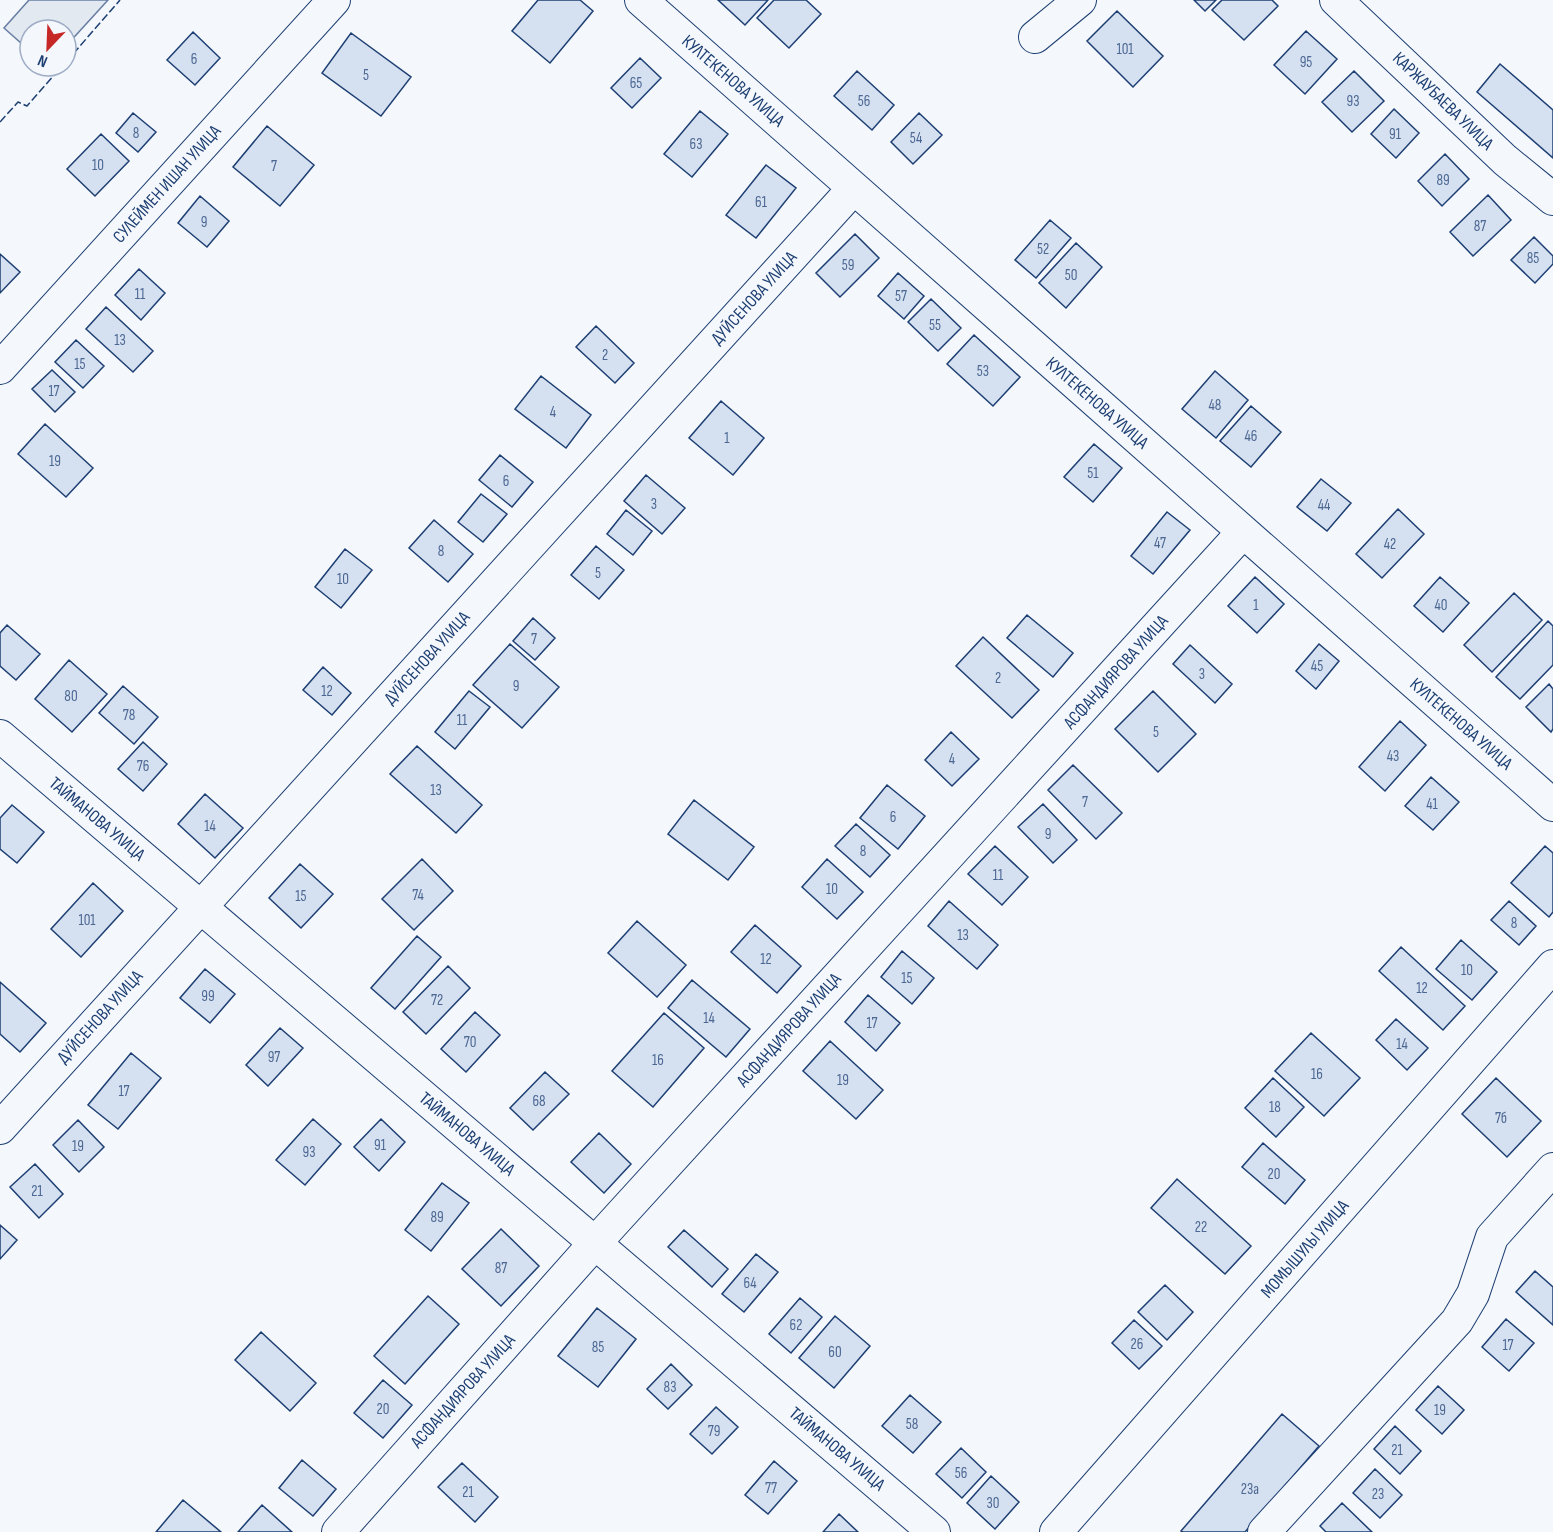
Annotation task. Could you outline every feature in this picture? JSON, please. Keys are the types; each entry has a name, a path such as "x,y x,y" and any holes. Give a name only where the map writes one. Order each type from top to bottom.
{"street":[{"name":"СУЛЕЙМЕН ИШАН УЛИЦА","path":"0,368 333,0"},
{"name":"КУЛТЕКЕНОВА УЛИЦА","path":"641,0 1553,805"},
{"path":"1035,37 1080,0"},
{"name":"КАРЖАУБАЕВА УЛИЦА","path":"1336,0 1505,160 1553,199"},
{"name":"ДУЙСЕНОВА УЛИЦА","path":"0,1128 854,188"},
{"name":"АСФАНДИЯРОВА УЛИЦА","path":"338,1532 595,1243 1244,532"},
{"name":"ТАЙМАНОВА УЛИЦА","path":"0,736 933,1532"},
{"name":"МОМЫШУЛЫ УЛИЦА","path":"1056,1532 1553,966"},
{"path":"1264,1532 1457,1321 1473,1294 1492,1237 1553,1169"}],"shaded area":[{"path":"29,0 108,0 78,33 78,18 18,18 18,40 4,28"}],"building":[{"path":"538,0 580,0 593,11 550,63 512,31"},
{"path":"718,0 768,0 745,25"},
{"path":"774,0 806,0 821,14 789,48 757,18"},
{"path":"1194,0 1216,0 1205,11"},
{"path":"1222,0 1272,0 1278,6 1244,40 1212,10"},
{"path":"1117,11 1163,56 1133,87 1087,41"},
{"path":"1306,31 1337,59 1305,94 1274,65"},
{"path":"193,32 220,58 195,85 167,60"},
{"path":"351,33 411,77 381,116 322,73"},
{"path":"640,58 661,78 632,108 611,88"},
{"path":"1500,64 1553,110 1553,158 1477,92"},
{"path":"857,71 894,105 872,130 834,96"},
{"path":"1354,71 1384,101 1352,132 1322,102"},
{"path":"1394,109 1419,133 1396,158 1371,134"},
{"path":"700,111 728,134 692,177 664,154"},
{"path":"133,113 156,132 138,152 116,133"},
{"path":"919,113 942,135 913,164 891,142"},
{"path":"267,126 314,165 280,206 233,167"},
{"path":"101,134 129,161 95,196 67,169"},
{"path":"1445,154 1469,179 1442,206 1418,181"},
{"path":"766,165 796,188 756,238 726,215"},
{"path":"1488,195 1511,220 1473,256 1450,232"},
{"path":"200,196 229,221 207,247 178,223"},
{"path":"1050,220 1071,238 1036,278 1015,260"},
{"path":"855,234 879,258 840,297 816,273"},
{"path":"1534,237 1553,256 1553,264 1535,283 1511,260"},
{"path":"1076,243 1102,267 1066,308 1039,283"},
{"path":"0,254 20,272 0,293"},
{"path":"139,269 165,293 141,320 115,295"},
{"path":"898,273 924,296 904,319 878,296"},
{"path":"931,299 961,328 938,351 908,322"},
{"path":"106,307 153,351 133,372 86,329"},
{"path":"596,326 634,363 615,383 576,347"},
{"path":"974,335 1020,377 993,406 947,364"},
{"path":"76,340 104,366 83,388 55,362"},
{"path":"52,370 75,392 55,412 32,389"},
{"path":"1215,371 1248,400 1216,438 1182,409"},
{"path":"541,376 591,415 566,448 515,409"},
{"path":"721,401 764,438 733,475 689,438"},
{"path":"1251,406 1281,432 1251,467 1220,441"},
{"path":"45,424 93,468 66,497 18,454"},
{"path":"1094,444 1122,468 1093,502 1064,477"},
{"path":"500,455 533,482 512,507 479,480"},
{"path":"646,475 685,508 662,534 624,501"},
{"path":"1321,479 1351,503 1327,531 1297,507"},
{"path":"481,494 507,514 483,542 458,522"},
{"path":"1398,509 1424,534 1382,578 1356,554"},
{"path":"626,510 652,531 633,555 607,534"},
{"path":"1167,512 1190,530 1153,574 1131,556"},
{"path":"434,520 473,554 448,582 409,548"},
{"path":"596,546 624,570 599,599 571,575"},
{"path":"345,549 372,570 341,608 315,587"},
{"path":"1255,577 1284,604 1257,633 1228,606"},
{"path":"1440,577 1469,603 1443,632 1414,606"},
{"path":"1514,593 1542,620 1492,672 1464,645"},
{"path":"1027,615 1073,653 1053,677 1007,638"},
{"path":"533,618 555,638 535,660 513,641"},
{"path":"1548,621 1553,626 1553,665 1520,699 1496,677"},
{"path":"7,625 40,654 16,680 0,666 0,633"},
{"path":"983,637 1039,690 1012,718 956,666"},
{"path":"510,644 559,687 522,728 473,685"},
{"path":"1319,644 1339,661 1316,689 1296,671"},
{"path":"1190,645 1232,684 1215,703 1173,664"},
{"path":"69,660 107,694 72,732 35,699"},
{"path":"323,667 351,693 332,715 303,690"},
{"path":"1549,684 1553,689 1553,729 1551,732 1526,707"},
{"path":"123,686 158,717 134,744 99,713"},
{"path":"469,691 490,707 455,749 435,732"},
{"path":"1153,691 1196,734 1158,772 1115,729"},
{"path":"1400,721 1426,745 1385,791 1359,767"},
{"path":"951,732 979,759 952,786 925,760"},
{"path":"143,742 167,764 143,791 118,769"},
{"path":"417,746 482,805 456,833 390,774"},
{"path":"1073,765 1122,813 1096,839 1048,790"},
{"path":"1431,777 1459,802 1433,830 1405,806"},
{"path":"887,785 925,816 898,849 860,818"},
{"path":"205,794 243,828 215,858 178,824"},
{"path":"694,800 754,847 728,880 668,834"},
{"path":"1043,804 1077,840 1053,863 1018,827"},
{"path":"12,805 44,832 17,863 0,849 0,818"},
{"path":"856,824 890,855 870,877 835,846"},
{"path":"995,846 1028,877 1002,905 968,874"},
{"path":"1545,846 1553,853 1553,912 1549,917 1511,883"},
{"path":"422,859 453,891 414,930 382,899"},
{"path":"827,859 863,892 837,919 802,887"},
{"path":"300,864 333,894 301,928 269,898"},
{"path":"93,883 123,911 81,957 51,929"},
{"path":"949,901 998,945 977,969 928,926"},
{"path":"1509,901 1536,926 1519,945 1491,920"},
{"path":"637,921 686,965 657,997 608,953"},
{"path":"755,925 801,966 777,993 731,952"},
{"path":"417,936 441,957 395,1009 371,988"},
{"path":"1461,940 1497,972 1472,1000 1436,969"},
{"path":"1401,947 1465,1006 1443,1030 1379,971"},
{"path":"902,951 934,978 912,1004 881,977"},
{"path":"448,966 470,988 426,1034 403,1012"},
{"path":"205,969 235,994 210,1023 180,998"},
{"path":"692,980 750,1029 726,1057 668,1008"},
{"path":"0,982 46,1023 20,1052 0,1034"},
{"path":"868,995 900,1023 876,1051 845,1022"},
{"path":"475,1012 500,1035 466,1072 441,1049"},
{"path":"664,1013 704,1048 653,1107 612,1071"},
{"path":"1396,1019 1428,1048 1407,1070 1376,1040"},
{"path":"280,1028 303,1048 268,1086 246,1065"},
{"path":"1311,1033 1360,1078 1324,1116 1275,1071"},
{"path":"830,1041 883,1090 856,1119 803,1071"},
{"path":"131,1053 161,1078 118,1129 88,1105"},
{"path":"545,1072 569,1094 533,1130 510,1108"},
{"path":"1273,1078 1304,1107 1276,1137 1245,1108"},
{"path":"1496,1078 1541,1121 1507,1157 1462,1114"},
{"path":"313,1119 341,1144 305,1185 276,1160"},
{"path":"381,1119 405,1142 379,1171 354,1147"},
{"path":"78,1120 104,1147 79,1172 53,1145"},
{"path":"599,1133 631,1164 604,1193 571,1162"},
{"path":"1263,1143 1305,1180 1285,1204 1242,1167"},
{"path":"35,1164 63,1194 39,1218 10,1187"},
{"path":"1177,1179 1251,1246 1225,1274 1151,1208"},
{"path":"442,1183 469,1203 431,1251 405,1230"},
{"path":"0,1225 17,1240 0,1259"},
{"path":"501,1229 539,1266 501,1306 462,1269"},
{"path":"684,1230 728,1269 712,1287 668,1247"},
{"path":"756,1254 778,1272 744,1312 722,1294"},
{"path":"1535,1271 1553,1287 1553,1325 1516,1292"},
{"path":"1165,1285 1193,1312 1167,1340 1138,1312"},
{"path":"428,1296 459,1324 405,1384 374,1356"},
{"path":"800,1298 822,1317 791,1353 769,1334"},
{"path":"597,1308 636,1339 598,1387 558,1356"},
{"path":"835,1316 870,1346 834,1388 799,1358"},
{"path":"1506,1319 1534,1343 1509,1371 1482,1347"},
{"path":"1134,1320 1162,1346 1139,1369 1112,1343"},
{"path":"261,1332 316,1383 290,1411 235,1360"},
{"path":"671,1364 692,1385 668,1409 647,1389"},
{"path":"383,1380 412,1405 383,1438 354,1413"},
{"path":"1438,1386 1464,1410 1442,1434 1416,1410"},
{"path":"910,1395 941,1422 913,1453 882,1426"},
{"path":"716,1407 738,1427 712,1454 690,1434"},
{"path":"1282,1414 1319,1446 1245,1532 1181,1531"},
{"path":"1395,1426 1421,1451 1400,1474 1374,1449"},
{"path":"961,1448 986,1472 962,1498 936,1474"},
{"path":"302,1460 336,1489 313,1516 279,1488"},
{"path":"774,1461 797,1481 768,1514 745,1495"},
{"path":"462,1463 498,1497 475,1522 438,1487"},
{"path":"1375,1469 1402,1495 1380,1518 1353,1493"},
{"path":"991,1476 1019,1502 995,1529 967,1503"},
{"path":"183,1500 221,1532 156,1532"},
{"path":"1342,1503 1372,1532 1326,1532 1320,1526"},
{"path":"262,1505 292,1532 238,1532"},
{"path":"839,1514 858,1532 823,1532"}],"fence":[{"path":"78,48 120,0"},
{"path":"0,122 18,102 27,106 52,78"}]}
